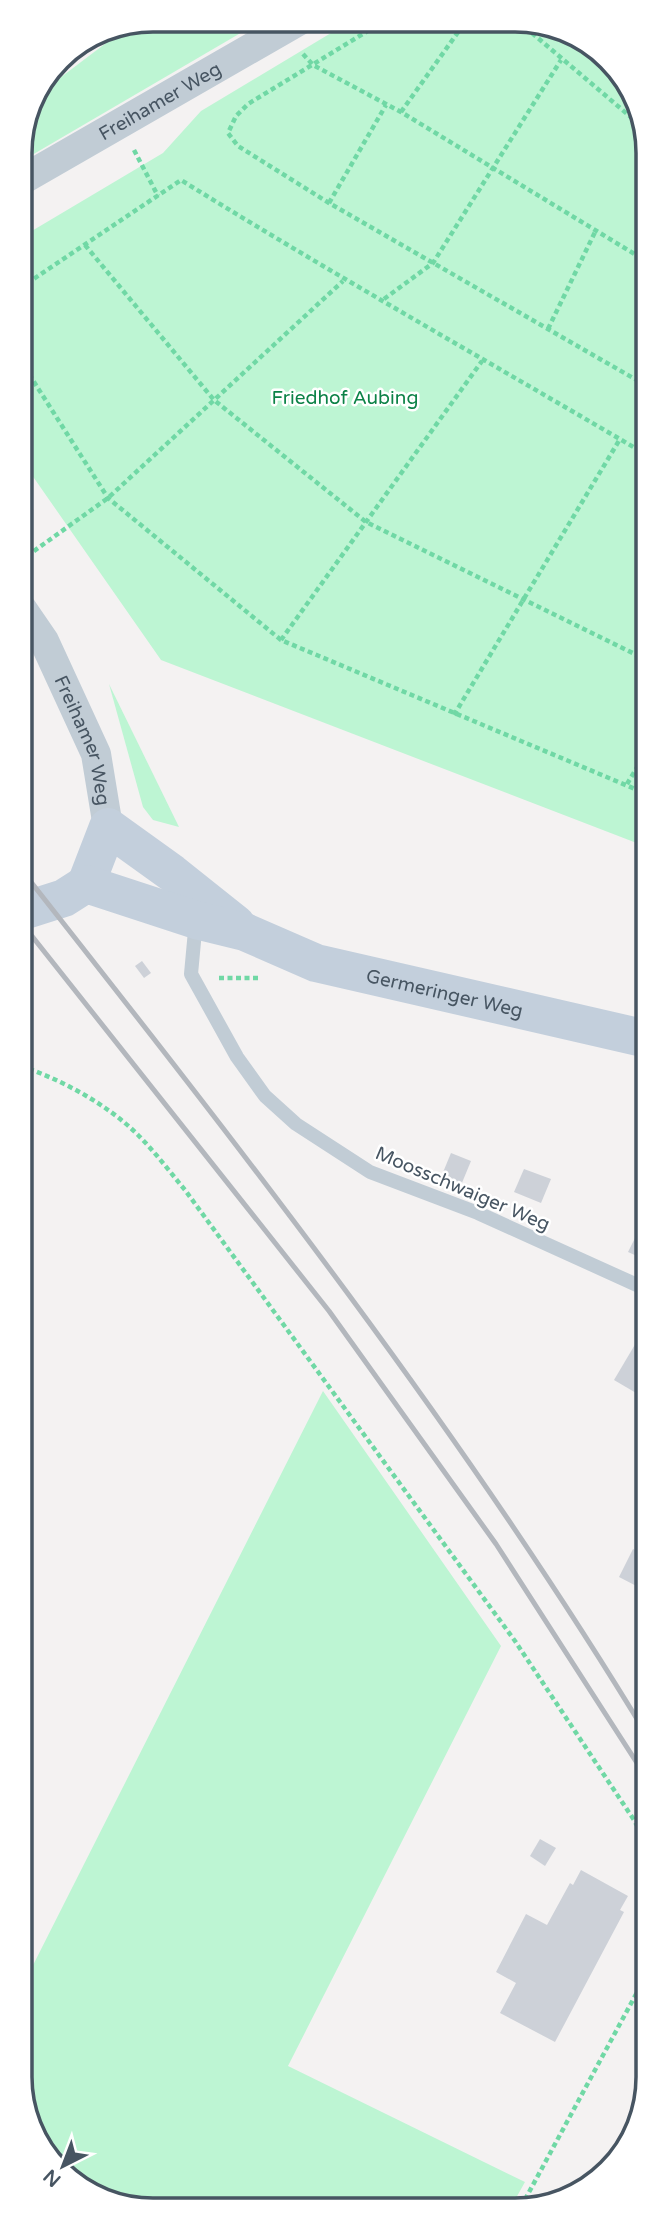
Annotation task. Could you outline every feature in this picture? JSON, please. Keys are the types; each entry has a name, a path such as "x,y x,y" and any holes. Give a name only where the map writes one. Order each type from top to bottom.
{"street":[{"name":"Freihamer Weg","path":"32,174 279,32"},
{"name":"Freihamer Weg","path":"32,624 44,641 96,754 108,827 86,884"},
{"name":"Germeringer Weg","path":"108,827 172,873 245,932"},
{"name":"Germeringer Weg","path":"86,884 196,920 245,932 316,963 636,1036"},
{"path":"32,908 64,898 86,884"}],"lane":[{"name":"Moosschwaiger Weg","path":"196,920 191,974 237,1057 265,1096 296,1124 370,1172 478,1213 636,1285"}],"path":[{"path":"366,32 248,104 236,116 228,133 238,146 329,203 636,380"},
{"path":"401,112 458,32"},
{"path":"532,33 631,118"},
{"path":"384,299 433,263 561,60"},
{"path":"313,65 401,112 636,255"},
{"path":"329,203 386,105"},
{"path":"133,147 158,196"},
{"path":"32,280 181,180 343,281 384,299 482,361 636,448"},
{"path":"548,329 596,230"},
{"path":"85,245 214,400 366,522 636,654"},
{"path":"32,552 108,498 343,281"},
{"path":"281,640 482,361"},
{"path":"32,379 108,498 281,640 454,715 636,788"},
{"path":"454,715 620,439"},
{"path":"627,784 636,769"},
{"path":"32,1070 47,1075 91,1099 137,1134 185,1190 515,1641 636,1824"},
{"path":"527,2197 636,1994"}],"green space":[{"path":"242,32 32,155 36,121 44,99 56,81 111,40 129,34"},
{"name":"Friedhof Aubing","path":"333,32 539,34 569,44 583,52 601,67 620,92 634,129 636,153 636,843 161,660 32,475 32,231 163,153 201,111"},
{"path":"109,684 179,827 153,820 143,807"},
{"path":"323,1391 501,1646 288,2066 525,2182 516,2198 153,2198 129,2195 99,2185 67,2162 48,2137 38,2115 32,2076 32,1967"}],"building":[{"path":"142,961 151,973 144,978 135,966"},
{"path":"451,1153 471,1161 459,1190 439,1182"},
{"path":"524,1169 551,1179 541,1203 514,1192"},
{"path":"636,1236 636,1256 628,1252"},
{"path":"636,1343 636,1393 614,1380"},
{"path":"633,1549 636,1551 636,1586 619,1577"},
{"path":"540,1839 556,1848 545,1866 530,1856"},
{"path":"581,1870 628,1896 620,1910 624,1912 555,2042 500,2013 516,1983 496,1972 526,1914 547,1925 570,1883 573,1885"}],"railway":[{"path":"32,883 348,1293 503,1512 636,1718"},
{"path":"32,936 329,1311 496,1544 636,1761"}]}
